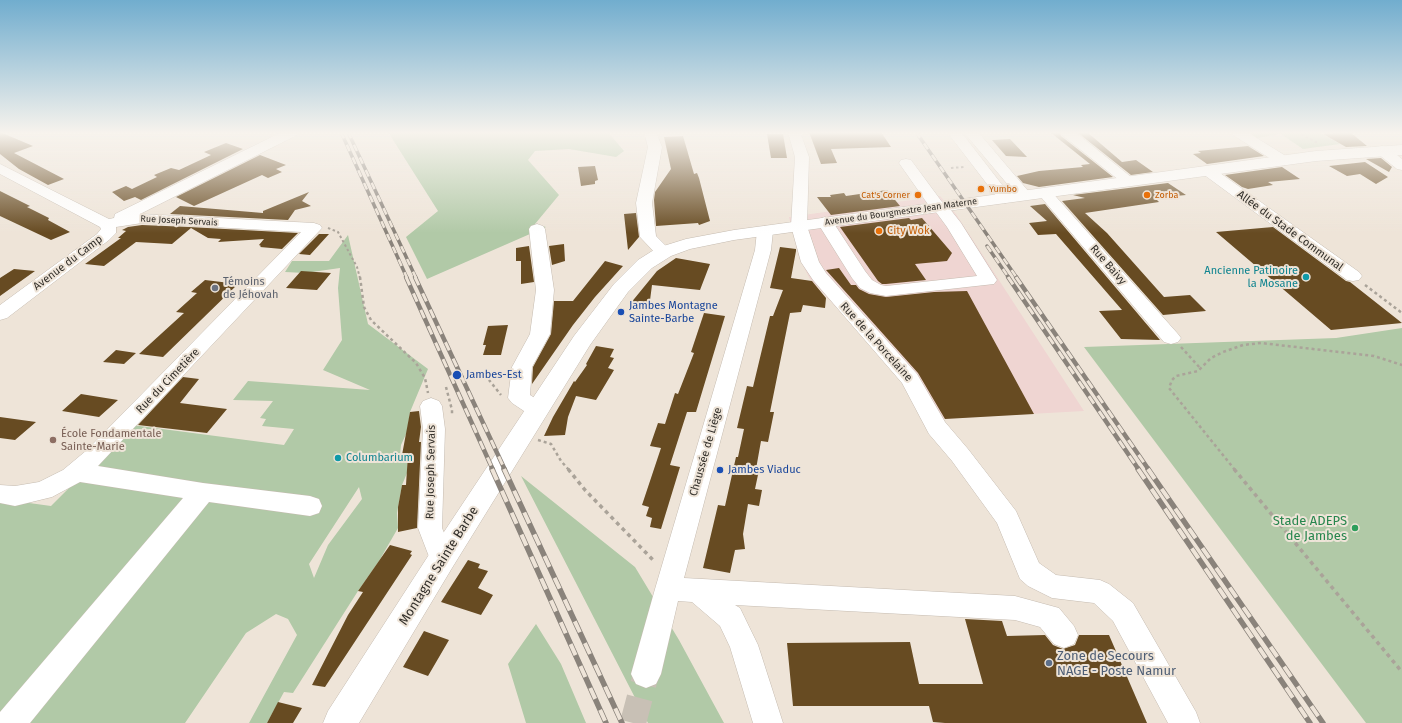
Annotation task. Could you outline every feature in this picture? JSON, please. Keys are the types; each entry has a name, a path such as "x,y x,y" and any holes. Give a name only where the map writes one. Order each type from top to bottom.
{"main road":[{"name":"Avenue du Bourgmestre Jean Materne","path":"664,252 686,244 825,222 1248,166"},
{"name":"Montagne Sainte Barbe","path":"340,723 442,559 523,436 582,341 621,288 645,264 664,252"}],"street":[{"name":"Rue Joseph Servais","path":"107,224 224,166"},
{"path":"651,166 644,203 648,237 664,252"},
{"name":"Rue de la Porcelaine","path":"802,166 799,226 810,262 830,290 910,380 937,428 960,455 1006,518 1029,570 1037,578 1052,586"},
{"path":"825,222 858,274 866,284 876,289 886,291 988,280 955,226 908,166"},
{"path":"980,166 1005,198"},
{"path":"1000,166 1024,195"},
{"path":"1110,166 1129,181"},
{"name":"Avenue du Camp","path":"0,168 107,224 109,229 108,233 0,314"},
{"name":"Allée du Stade Communal","path":"1208,171 1353,276"},
{"name":"Rue Baivy","path":"1045,192 1171,338"},
{"name":"Rue Joseph Servais","path":"107,224 142,218 314,228"},
{"name":"Rue du Cimetière","path":"0,494 15,496 44,490 76,472 95,456 314,228"},
{"path":"537,229 542,259 544,290 540,334 522,367 519,398 538,410"},
{"name":"Chaussée de Liège","path":"646,674 669,584 763,250 765,231"},
{"name":"Rue Joseph Servais","path":"431,406 434,429 430,528 442,559"},
{"path":"76,472 203,492 310,506"},
{"path":"11,723 203,492"},
{"path":"669,584 697,590 1015,608 1049,617 1064,635"},
{"path":"1015,608 1045,602 1052,586 1100,592 1123,612 1188,721"},
{"path":"697,590 730,617 744,646 768,723"}],"path":[{"path":"314,228 334,230 343,239 357,267 361,282 364,307 371,320 416,363 425,378 431,406"},
{"path":"1353,276 1402,313"},
{"path":"1171,338 1201,369"},
{"path":"1402,365 1374,356 1261,343 1243,345 1223,352 1211,358 1198,371 1176,376 1172,380 1170,388 1175,397 1402,672"},
{"path":"523,436 551,444 560,461 669,584"}],"shaded area":[{"path":"940,196 956,214 1084,411 940,419 810,279 800,260 789,217"}],"green space":[{"path":"409,166 533,166 559,195 535,224 546,227 427,279 406,237 438,211"},
{"path":"348,235 368,324 428,369 410,412 407,432 401,445 400,455 408,454 407,473 402,485 397,513 398,528 379,561 358,591 293,693 284,692 267,723 249,723 297,635 288,619 276,614 246,633 185,723 0,723 0,499 51,506 132,425 284,445 294,429 262,426 266,419 260,418 273,401 233,400 248,381 370,390 323,370 342,340 338,288 340,268 305,273 285,272 292,261 329,261","holes":["359,487 362,499 328,545 314,578 309,564"]},
{"path":"1402,328 1402,723 1366,723 1084,347 1336,338"},
{"path":"521,476 635,567 679,640 724,723 648,723"},
{"path":"536,624 561,664 586,723 526,723 508,664"}],"building":[{"path":"15,166 39,166 64,179 48,185"},
{"path":"188,166 210,166 141,200 135,197 124,201 112,192 126,186 132,189 157,177 154,175 171,168 179,170"},
{"path":"239,166 284,166 276,169 282,172 268,178 262,175 194,206 176,197"},
{"path":"595,166 598,180 595,181 595,184 581,186 578,167"},
{"path":"670,166 692,166 694,174 697,173 699,178 710,221 699,225 698,223 656,226 654,200 655,192 671,169"},
{"path":"1082,166 1099,166 1113,177 1039,187 1023,183 1017,176 1039,171 1083,167"},
{"path":"1119,166 1144,166 1153,172 1131,175"},
{"path":"1329,166 1371,166 1388,177 1376,184 1360,174 1347,176"},
{"path":"1378,166 1390,166 1392,167 1389,172"},
{"path":"1282,167 1300,179 1268,182 1273,185 1248,189 1242,187 1225,175"},
{"path":"1168,183 1186,195 1155,198 1159,202 1085,213 1107,233 1164,297 1190,295 1206,311 1163,315 1062,201 1085,198 1073,195"},
{"path":"887,190 900,206 831,215 817,197 831,197 830,195 844,193 846,196"},
{"path":"0,191 30,206 27,207 49,218 48,220 70,232 51,240 0,216"},
{"path":"309,192 302,201 311,206 295,210 288,220 170,214 180,206 263,213 263,211"},
{"path":"1045,204 1160,340 1121,339 1099,311 1122,310 1056,234 1038,235 1029,223 1047,221 1030,206"},
{"path":"636,213 639,237 628,250 624,214"},
{"path":"909,218 911,220 922,218 952,253 947,261 915,264 926,280 882,284 878,281 840,227"},
{"path":"142,225 298,233 282,249 260,247 261,246 259,245 264,239 218,242 221,239 208,238 191,228 172,244 136,242 104,266 85,264 121,238 118,238 126,231 122,230 128,227"},
{"name":"Ancienne Patinoire la Mosane","path":"1273,227 1346,281 1350,282 1402,323 1331,330 1216,232"},
{"path":"319,234 329,234 310,255 299,254"},
{"path":"564,244 565,261 552,265 549,246"},
{"path":"529,246 534,282 521,284 521,261 516,261 516,248"},
{"path":"780,247 796,249 791,278 812,281 826,298 825,308 803,305 801,312 790,313 770,412 774,412 768,442 761,441 756,469 759,470 755,489 762,490 759,506 748,504 743,534 745,549 735,550 730,573 703,568 718,505 725,506 736,457 738,457 744,429 737,428 747,386 753,387 770,316 773,316 783,290 770,288"},
{"path":"676,258 710,264 700,290 652,285 649,308 630,304 657,271"},
{"path":"605,261 623,266 595,297 573,325 532,384 533,367 551,334 554,301 573,301"},
{"path":"839,268 851,285 856,285 859,289 869,294 886,297 934,292 967,291 1034,414 945,419 918,373 826,270"},
{"path":"14,269 35,271 0,296 0,278"},
{"path":"301,271 331,273 317,290 286,288"},
{"path":"205,280 238,284 163,357 139,354 184,313 176,312 197,293 191,292"},
{"path":"704,313 725,316 696,412 687,412 670,465 680,467 661,529 650,527 652,518 646,516 649,507 642,505 661,448 650,446 658,423 665,424 675,393 678,394 694,353 691,352"},
{"path":"508,325 501,355 483,355 486,345 483,345 488,326"},
{"path":"596,346 614,349 610,357 614,358 608,368 614,370 596,400 576,396 568,417 565,435 544,436 574,381 575,382 587,365 586,364"},
{"path":"116,350 136,353 124,364 103,362"},
{"path":"183,377 199,379 180,403 227,409 207,433 138,425"},
{"path":"81,394 118,400 99,417 62,411"},
{"path":"419,411 421,427 419,442 421,442 417,528 398,532 398,507 402,485 406,485 408,454 402,455 410,412"},
{"path":"0,417 36,422 15,440 0,438"},
{"path":"390,545 412,551 410,554 412,555 325,687 312,685 348,615 363,592 358,591"},
{"path":"468,560 480,564 478,568 488,571 478,588 493,595 481,615 441,602"},
{"name":"Zone de Secours NAGE - Poste Namur","path":"965,619 1002,621 1007,636 1045,635 1053,645 1063,649 1075,645 1079,635 1109,635 1147,723 945,723 933,722 929,706 793,706 787,643 910,642 919,684 983,684"},
{"path":"424,631 449,640 428,676 403,667"},
{"path":"278,702 302,708 293,723 267,723"}],"tunnel":[{"path":"633,723 646,674"}],"railway":[{"path":"356,166 407,278"},
{"path":"364,166 416,278"},
{"path":"939,166 1017,278"},
{"path":"987,246 1009,278"},
{"path":"406,277 493,470"},
{"path":"415,277 505,470"},
{"path":"1008,277 1139,470"},
{"path":"1016,277 1149,470"},
{"path":"492,469 606,723"},
{"path":"504,469 622,723"},
{"path":"1138,469 1310,723"},
{"path":"1148,469 1323,723"}],"place":[{"name":"Yumbo","path":"981,189"},
{"name":"Cat's Corner","path":"918,195"},
{"name":"Zorba","path":"1147,195"},
{"name":"City Wok","path":"879,231"},
{"name":"Ancienne Patinoire la Mosane","path":"1306,277"},
{"name":"Témoins de Jéhovah","path":"215,288"},
{"name":"Jambes Montagne Sainte-Barbe","path":"621,312"},
{"name":"Jambes-Est","path":"457,375"},
{"name":"École Fondamentale Sainte-Marie","path":"53,440"},
{"name":"Columbarium","path":"338,458"},
{"name":"Jambes Viaduc","path":"720,470"},
{"name":"Stade ADEPS de Jambes","path":"1355,528"},
{"name":"Zone de Secours NAGE - Poste Namur","path":"1049,663"}]}
